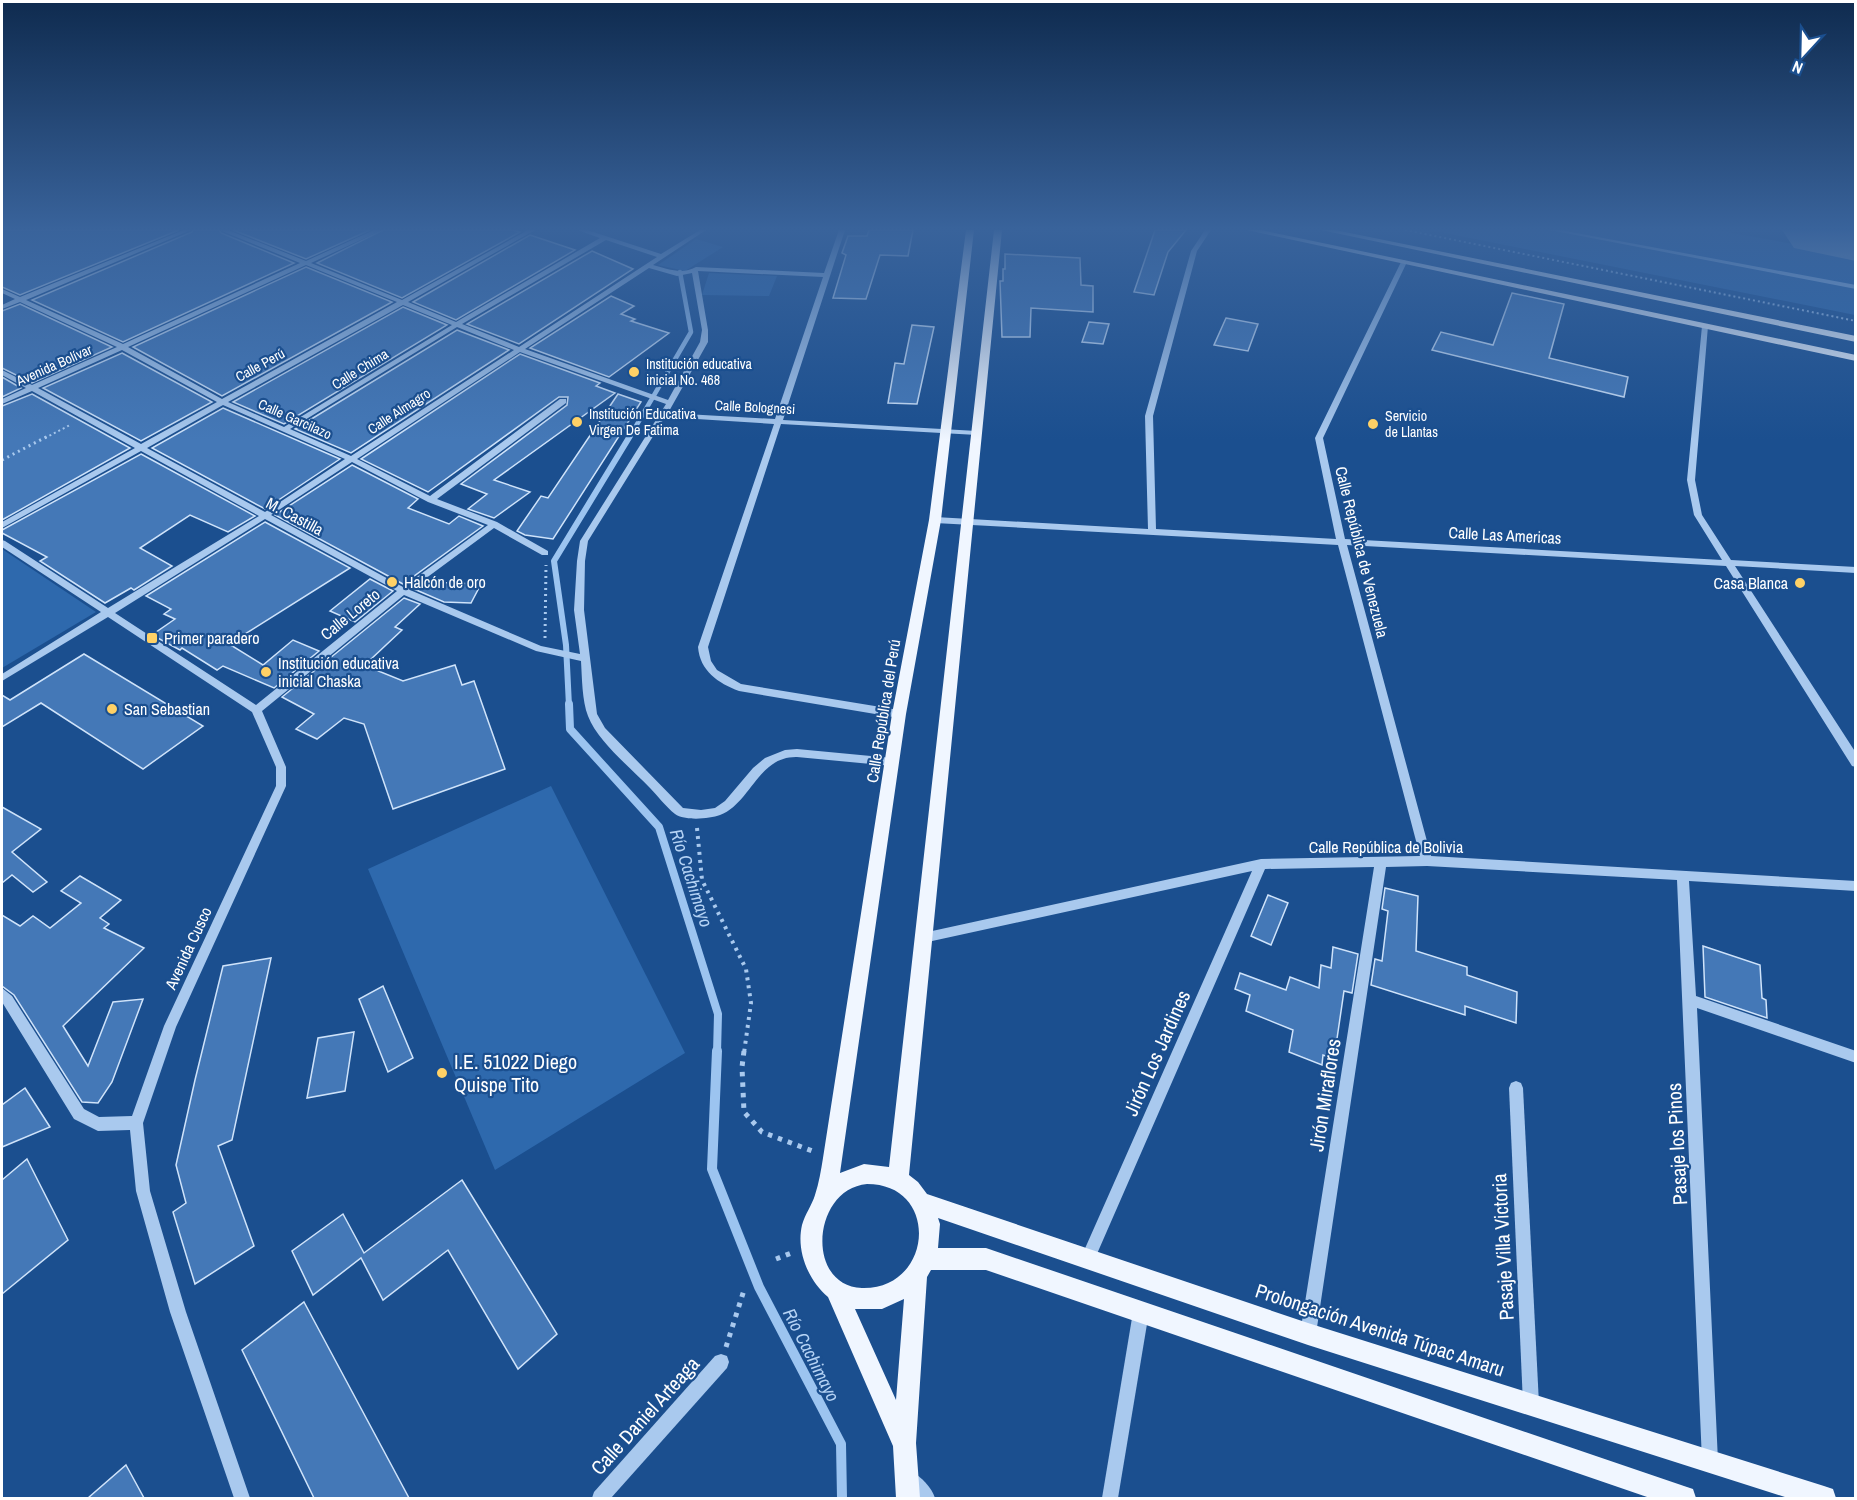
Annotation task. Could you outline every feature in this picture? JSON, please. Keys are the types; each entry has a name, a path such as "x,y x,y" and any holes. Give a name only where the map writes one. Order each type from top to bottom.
{"main road":[{"name":"Calle República del Perú","path":"825,1198 833,1158 899,714 935,520 962,300"},
{"path":"898,1179 965,521 991,300"},
{"path":"1583,300 1856,358"},
{"path":"1632,300 1856,349"},
{"path":"1656,300 1856,339"},
{"path":"1711,300 1856,331"},
{"path":"908,1498 904,1443 921,1268 930,1239 928,1219 922,1202 898,1179 878,1174 858,1175 840,1183 825,1198 811,1228 811,1245 815,1263 823,1278 836,1290 853,1298 872,1300 890,1296 906,1287 921,1268 986,1259 1684,1498"},
{"name":"Prolongación Avenida Túpac Amaru","path":"922,1202 1308,1334 1824,1498"},
{"path":"836,1290 904,1443"}],"street":[{"path":"2,307 18,300"},
{"name":"Calle Garcilazo","path":"22,300 123,347 222,402 351,459 431,500 494,524 545,553"},
{"name":"Avenida Bolívar","path":"2,402 225,300"},
{"path":"392,300 459,323 518,349 666,402"},
{"name":"Calle Perú","path":"2,525 404,300"},
{"name":"Calle Chima","path":"284,430 499,300"},
{"name":"Calle Almagro","path":"2,678 109,614 264,516 595,300"},
{"path":"700,300 705,330 704,342 666,402 663,415 585,541 581,561 579,610 592,714 601,731 680,812 696,816 713,814 733,802 765,761 788,753 892,762"},
{"path":"817,300 703,647 703,659 712,671 739,687 899,714"},
{"path":"1152,531 1149,416 1181,300"},
{"name":"Calle República de Venezuela","path":"1386,300 1319,438 1341,540 1427,861"},
{"path":"1705,326 1690,480 1698,516 1856,763"},
{"name":"M. Castilla","path":"2,372 403,591 553,654 586,659"},
{"path":"431,500 563,401"},
{"name":"Calle Bolognesi","path":"663,415 977,433"},
{"name":"Calle Las Americas","path":"935,520 1341,540 1856,570"},
{"name":"Calle Loreto","path":"256,710 403,591 494,524"},
{"path":"2,543 256,710"},
{"name":"Avenida Cusco","path":"242,1498 178,1312 143,1191 136,1124 170,1026 281,786 281,767 256,710"},
{"name":"Jirón Miraflores","path":"1308,1334 1381,861"},
{"name":"Calle República de Bolivia","path":"923,938 1261,864 1427,861 1856,886"},
{"name":"Jirón Los Jardines","path":"1088,1258 1261,864"},
{"name":"Pasaje los Pinos","path":"1683,876 1710,1461"},
{"path":"2,994 8,1000 79,1114 98,1124 136,1124"},
{"path":"1690,1000 1856,1057"},
{"name":"Pasaje Villa Victoria","path":"1516,1088 1531,1404"},
{"path":"1110,1498 1141,1312"},
{"name":"Calle Daniel Arteaga","path":"600,1498 721,1362"},
{"path":"907,1475 927,1498"}],"path":[{"path":"1747,300 1856,321"},
{"path":"2,460 86,417"},
{"path":"545,553 548,586 545,639"},
{"path":"696,816 702,880 746,969 751,1003 742,1067 744,1112 762,1132 833,1158"},
{"path":"721,1362 744,1290"}],"shaded area":[{"path":"1780,300 1855,300 1855,315"},
{"path":"2,549 96,612 2,668"},
{"path":"551,786 685,1053 495,1170 368,869"}],"building":[{"path":"32,300 214,300 123,342"},
{"path":"235,300 387,300 392,302 222,396 133,347"},
{"path":"416,300 490,300 456,320 413,302"},
{"path":"508,300 586,300 519,344 467,324"},
{"path":"605,300 620,300 634,306 621,314 635,319 631,321 669,333 609,377 530,348"},
{"path":"1001,300 1093,300 1093,312 1031,308 1030,337 1002,337"},
{"path":"1509,300 1545,300 1564,304 1549,358 1628,377 1624,397 1432,350 1441,332 1493,345"},
{"path":"20,304 112,347 32,383 2,368 2,311"},
{"path":"403,307 447,325 284,424 233,402"},
{"path":"1226,318 1258,324 1248,351 1214,345"},
{"path":"1089,322 1109,324 1103,344 1082,342"},
{"path":"912,325 934,327 917,404 888,403 895,363 904,364"},
{"path":"457,330 509,350 351,453 295,429"},
{"path":"122,353 212,402 141,441 43,388"},
{"path":"520,354 600,383 596,386 615,393 494,480 530,492 494,518 468,509 487,494 461,484 567,405 568,397 559,397 428,492 361,459"},
{"path":"2,377 21,388 2,397"},
{"path":"32,394 130,448 2,520 2,406"},
{"path":"618,394 641,402 553,539 525,535 517,531 541,496 548,498"},
{"path":"223,408 340,459 265,509 152,448"},
{"path":"141,454 255,516 228,532 190,515 140,548 172,566 134,590 131,588 105,603 40,561 47,557 2,533 2,530"},
{"path":"352,465 418,499 408,508 449,524 459,516 483,526 403,584 275,515"},
{"path":"265,522 350,568 229,644 263,665 293,640 319,651 274,688 223,666 217,670 182,648 180,650 152,635 175,619 164,614 171,609 146,596"},
{"path":"370,579 393,591 355,622 330,611"},
{"path":"425,582 481,584 471,603 444,602 414,589"},
{"path":"404,598 420,604 395,627 402,630 369,661 376,664 371,668 403,681 455,665 462,685 474,681 505,769 393,809 364,724 344,718 317,739 296,729 314,714 282,697"},
{"name":"San Sebastian","path":"84,654 203,726 143,769 41,703 2,727 2,695 10,700"},
{"path":"2,807 41,829 12,852 47,882 33,892 12,875 2,883"},
{"path":"80,876 121,900 100,918 109,924 104,928 144,948 63,1026 88,1066 113,1002 143,999 112,1082 98,1103 82,1102 14,995 2,986 2,915 20,926 33,916 50,928 81,903 61,891"},
{"path":"1385,888 1418,896 1416,951 1467,967 1467,975 1517,992 1516,1023 1465,1006 1465,1015 1371,985 1375,959 1382,961 1388,911 1382,909"},
{"path":"1268,895 1288,903 1271,945 1251,936"},
{"path":"1703,946 1760,965 1762,998 1766,1000 1767,1018 1705,997"},
{"path":"1333,947 1358,954 1352,993 1344,991 1334,1059 1323,1055 1322,1065 1289,1052 1293,1030 1246,1011 1250,995 1235,989 1240,973 1286,990 1290,977 1319,988 1321,965 1331,968"},
{"path":"271,958 232,1140 218,1146 254,1246 195,1284 173,1212 186,1203 176,1165 195,1080 223,966"},
{"path":"383,986 413,1058 388,1072 359,999"},
{"path":"354,1032 345,1091 307,1098 318,1038"},
{"path":"25,1088 50,1127 2,1147 2,1105"},
{"path":"27,1159 68,1240 2,1294 2,1180"},
{"path":"462,1180 557,1334 518,1369 448,1250 383,1300 361,1258 313,1295 292,1251 343,1214 364,1253"},
{"path":"304,1302 409,1498 314,1498 242,1350"},
{"path":"126,1465 144,1498 88,1498"}],"waterway":[{"name":"Río Cachimayo","path":"629,438 691,332 685,300"},
{"name":"Río Cachimayo","path":"569,706 566,645 554,561 630,436"},
{"name":"Río Cachimayo","path":"569,704 570,729 659,827 718,1014 717,1053"},
{"name":"Río Cachimayo","path":"717,1051 712,1169 759,1287 841,1444 842,1498"}],"place":[{"name":"Institución educativa inicial No. 468","path":"634,372"},
{"name":"Institución Educativa Virgen De Fatima","path":"577,422"},
{"name":"Servicio de Llantas","path":"1373,424"},
{"name":"Halcón de oro","path":"392,582"},
{"name":"Casa Blanca","path":"1800,583"},
{"name":"Primer paradero","path":"152,638"},
{"name":"Institución educativa inicial Chaska","path":"266,672"},
{"name":"San Sebastian","path":"112,709"},
{"name":"I.E. 51022 Diego Quispe Tito","path":"442,1073"}]}
